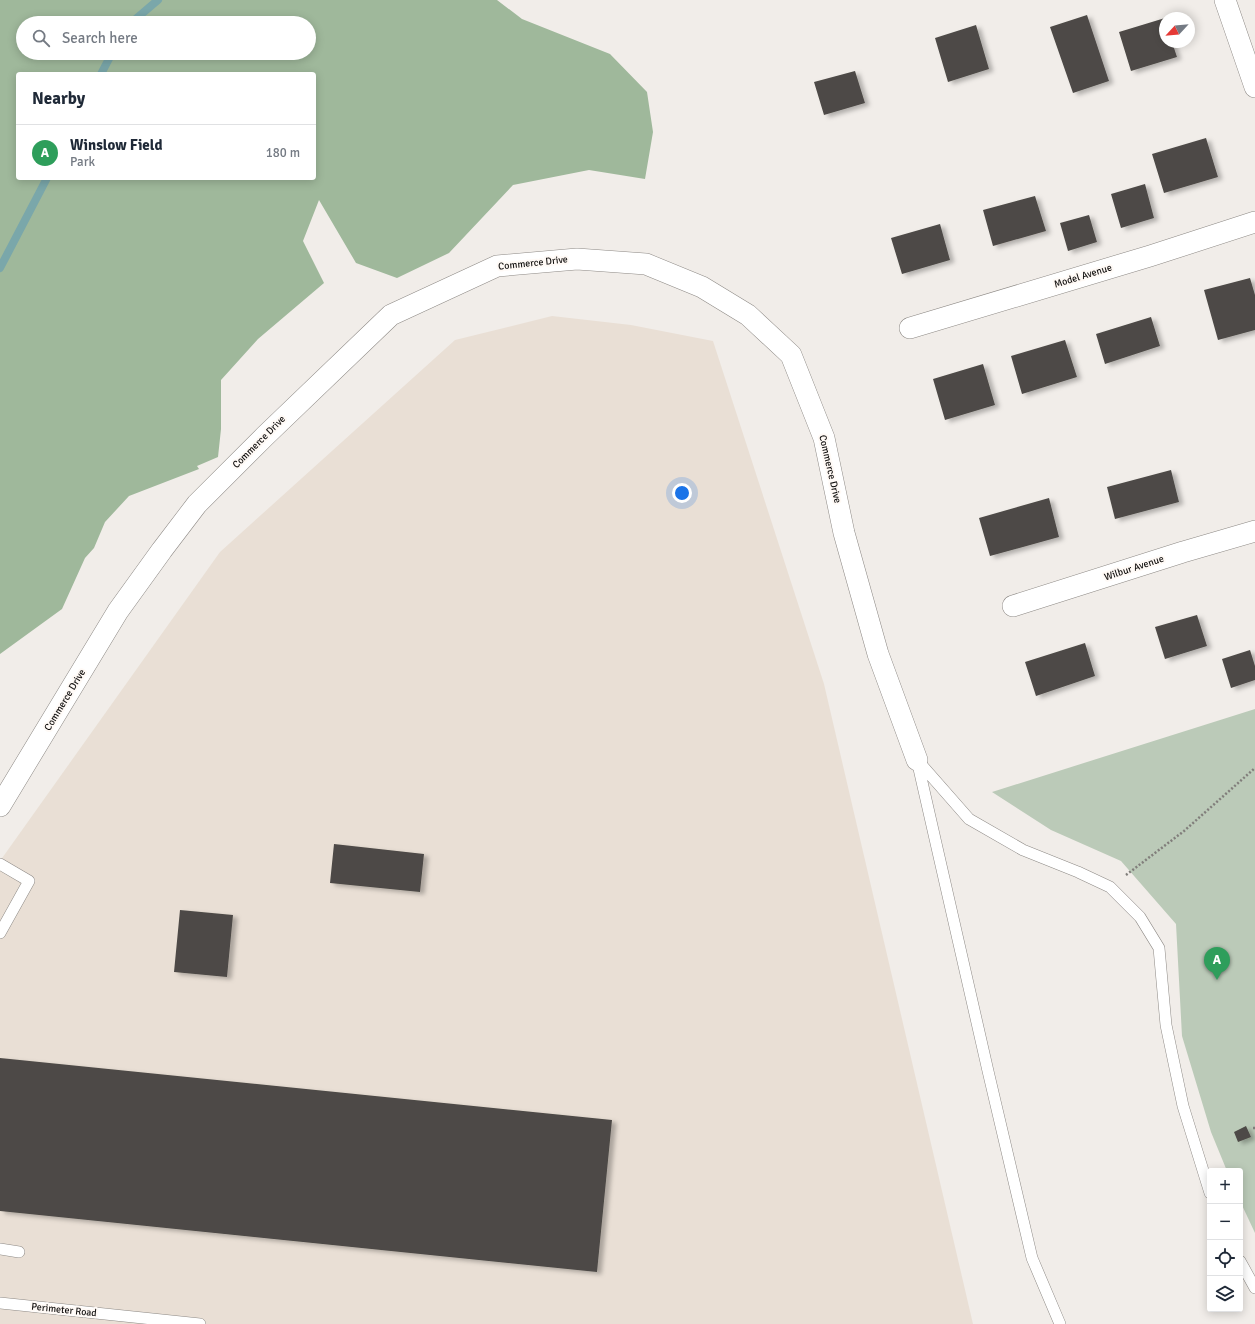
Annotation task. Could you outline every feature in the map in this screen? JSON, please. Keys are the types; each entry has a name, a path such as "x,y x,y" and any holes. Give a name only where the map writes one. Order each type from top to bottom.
{"street":[{"path":"1225,0 1255,87"},
{"name":"Model Avenue","path":"910,328 1150,256 1255,222"},
{"name":"Commerce Drive","path":"0,806 118,611 197,504 265,436 391,315 497,266 577,259 646,264 702,287 748,315 791,355 824,438 844,533 878,654 917,760"},
{"name":"Wilbur Avenue","path":"1013,606 1183,552 1255,531"}],"lane":[{"path":"917,760 969,819 1023,850 1078,872 1110,887 1140,917 1159,948 1166,1025 1182,1099 1207,1182"},
{"path":"917,760 1032,1258 1060,1324"},
{"path":"0,864 29,881 0,933"},
{"path":"0,1249 19,1252"},
{"path":"1243,1267 1255,1288"},
{"name":"Perimeter Road","path":"0,1303 200,1324"}],"path":[{"path":"1110,887 1184,831 1255,768"}],"shaded area":[{"path":"552,316 631,325 713,341 824,684 973,1324 0,1324 0,861 220,552 455,340"}],"green space":[{"path":"0,0 497,0 522,19 610,54 647,92 653,132 645,179 589,170 513,185 449,253 397,278 356,263 319,200 303,241 324,283 258,339 221,380 221,429 218,457 197,466 199,469 129,496 105,522 94,548 85,558 62,609 0,654"},
{"path":"1255,709 1255,1233 1243,1207 1243,1168 1226,1168 1211,1132 1182,1036 1176,924 1121,861 1051,830 992,792"}],"building":[{"path":"1087,15 1109,81 1073,93 1050,27"},
{"path":"1159,20 1159,48 1174,48 1177,57 1131,71 1119,32"},
{"path":"976,25 989,69 948,82 935,38"},
{"path":"855,71 865,103 824,115 814,82"},
{"path":"1206,138 1218,177 1164,193 1152,154"},
{"path":"1145,184 1154,218 1121,228 1111,194"},
{"path":"1035,196 1046,231 993,246 983,210"},
{"path":"1089,215 1097,242 1068,251 1060,223"},
{"path":"940,224 950,260 902,274 891,238"},
{"path":"1250,278 1255,295 1255,330 1218,340 1204,290"},
{"path":"1151,317 1160,346 1105,364 1096,334"},
{"path":"1065,340 1077,377 1022,394 1011,356"},
{"path":"983,364 995,405 945,420 933,379"},
{"path":"1171,470 1179,502 1115,519 1107,487"},
{"path":"1049,498 1059,537 990,556 979,518"},
{"path":"1197,615 1207,646 1165,659 1155,627"},
{"path":"1085,643 1095,676 1036,696 1025,662"},
{"path":"1250,650 1255,666 1255,680 1231,688 1222,659"},
{"path":"334,844 424,854 420,892 330,883"},
{"path":"180,910 233,915 227,977 174,972"},
{"path":"0,1058 612,1120 597,1272 0,1211"},
{"path":"1246,1126 1251,1137 1238,1142 1234,1132"}],"waterway":[{"path":"139,16 158,0"},
{"path":"102,72 108,60"},
{"path":"0,268 46,180"}],"place":[{"name":"Winslow Field","path":"1217,980"}]}
